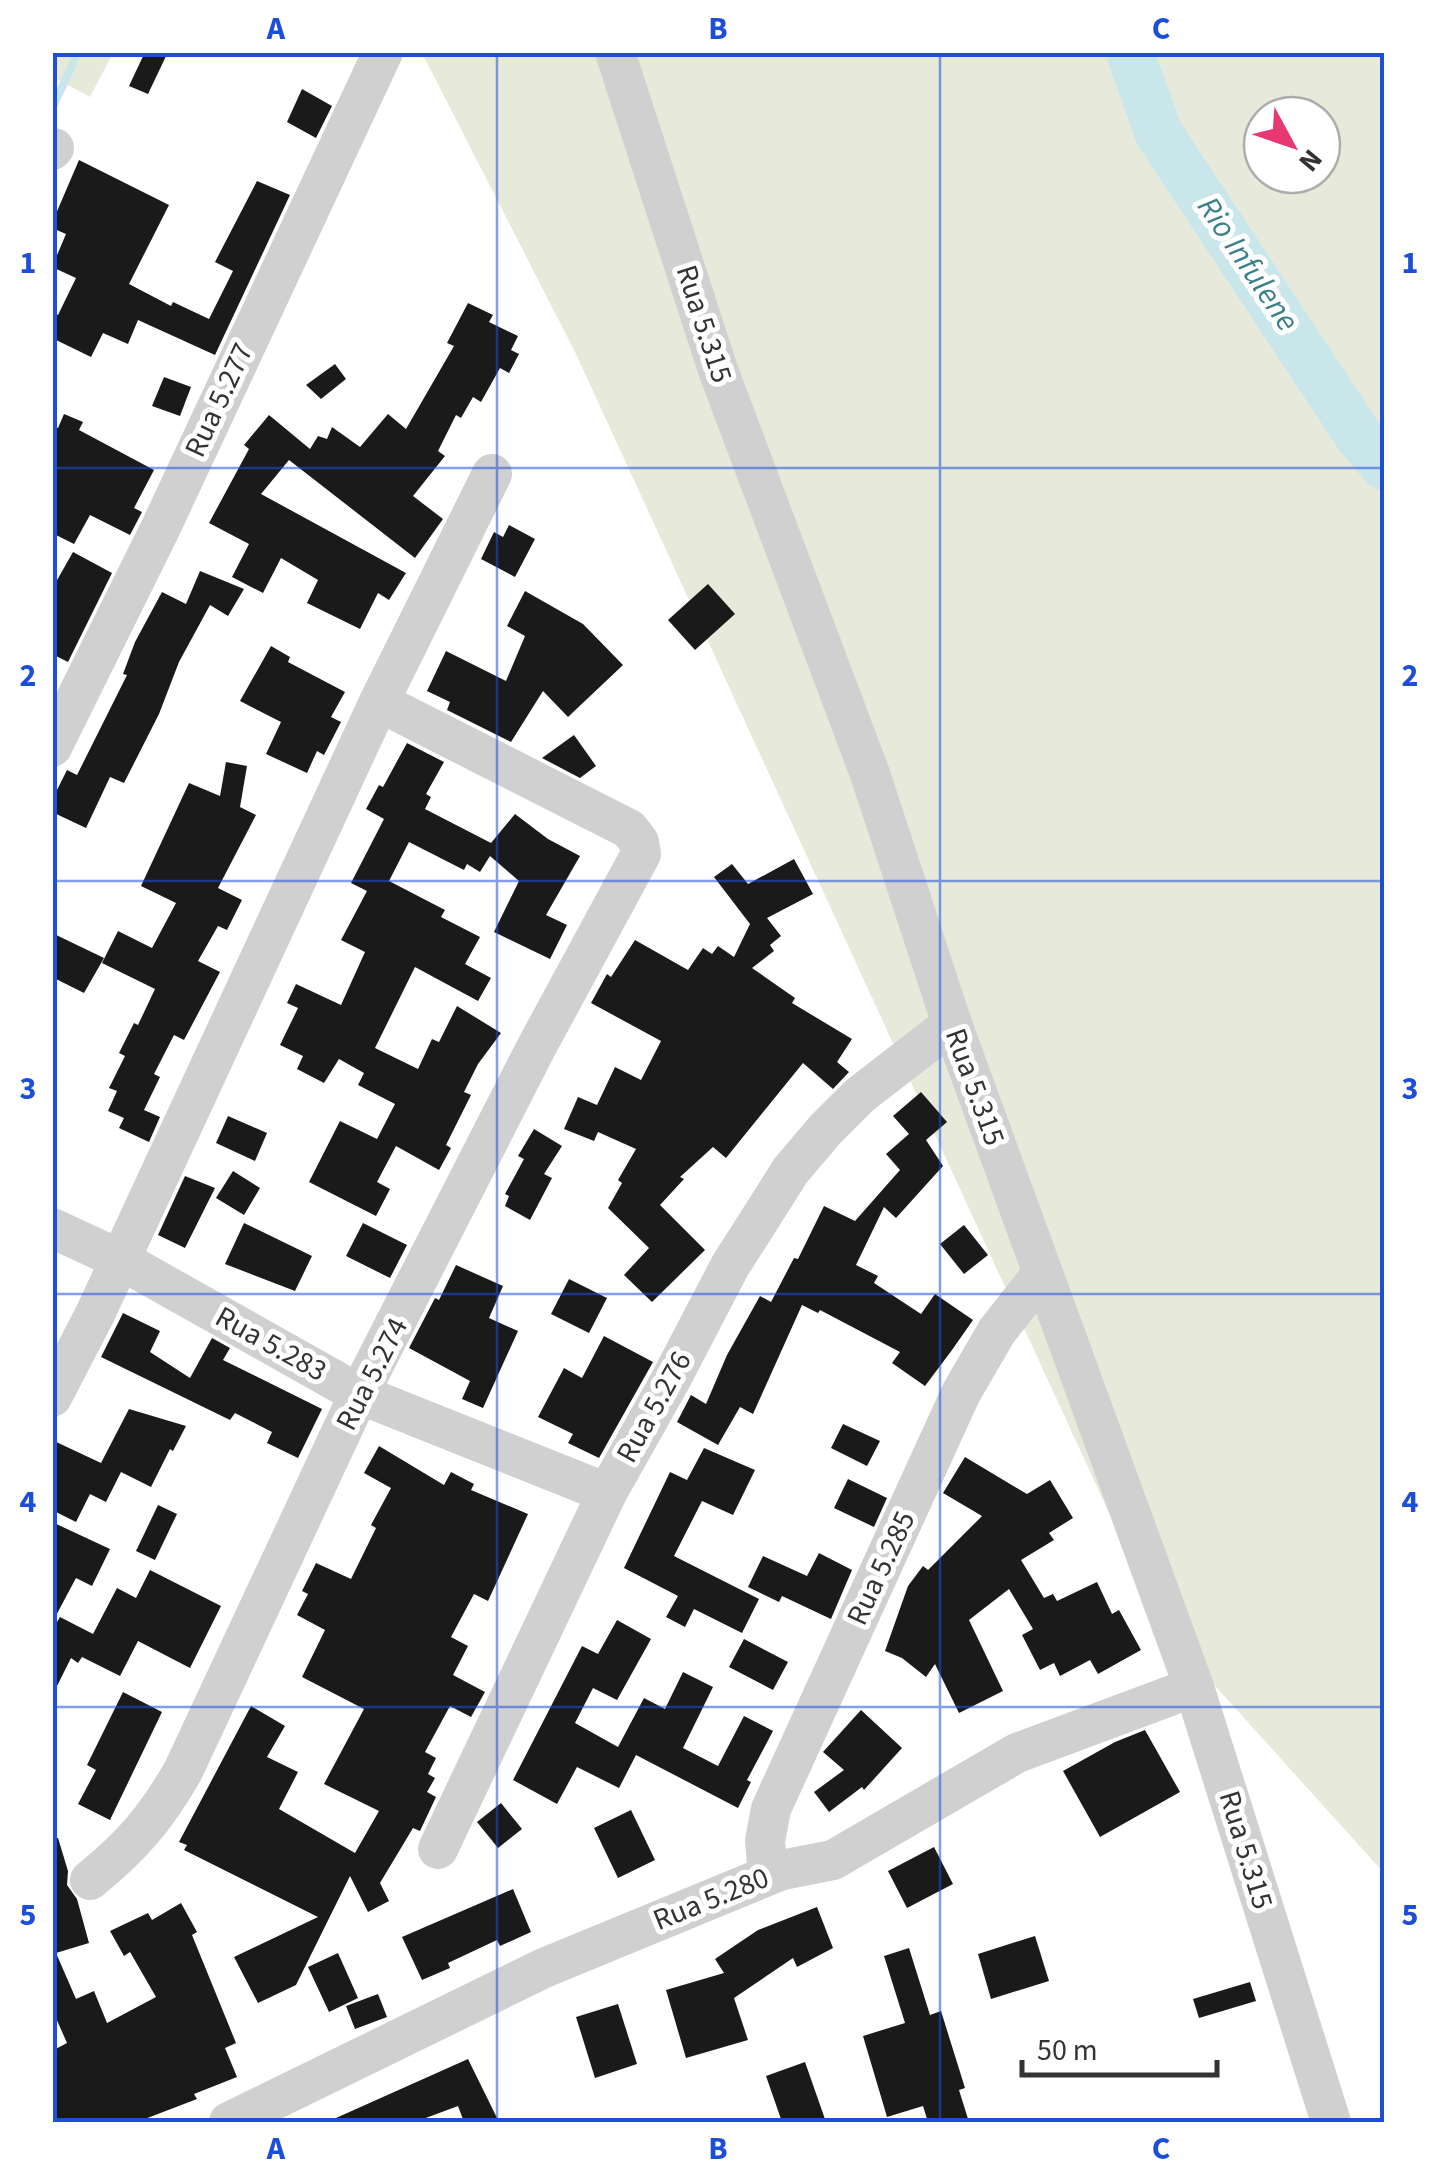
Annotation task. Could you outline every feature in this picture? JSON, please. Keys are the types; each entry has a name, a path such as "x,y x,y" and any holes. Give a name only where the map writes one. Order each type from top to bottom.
{"street":[{"name":"Rua 5.277","path":"52,747 161,527 383,52"},
{"name":"Rua 5.315","path":"615,52 718,370 870,774 952,1024 1194,1687 1331,2122"},
{"path":"52,1397 120,1260 378,702 492,474"},
{"name":"Rua 5.274","path":"90,1880 129,1849 158,1815 183,1771 359,1394 433,1256 537,1046 641,854 639,842 630,829 378,702"},
{"name":"Rua 5.276","path":"438,1849 606,1493 730,1266 791,1170 860,1095 952,1024"},
{"name":"Rua 5.283","path":"52,1228 120,1260 359,1394 606,1493"},
{"name":"Rua 5.285","path":"782,1870 767,1863 765,1841 771,1810 801,1740 969,1377 997,1331 1042,1274"},
{"name":"Rua 5.280","path":"229,2122 544,1968 782,1870 833,1860 1017,1753 1194,1687"}],"shaded area":[{"path":"52,53 113,53 90,97 53,77"},
{"path":"422,53 1384,53 1384,1873 1161,1626 575,352"}],"building":[{"path":"145,52 168,52 148,94 129,86"},
{"path":"302,89 332,106 316,138 287,122"},
{"path":"79,160 169,205 129,284 171,306 173,302 209,319 233,271 215,262 257,181 290,195 215,355 138,320 128,344 103,333 91,357 52,338 52,313 58,315 76,278 52,267 66,234 52,228 52,223"},
{"path":"468,303 493,315 489,322 518,336 511,350 519,354 509,373 500,368 481,402 473,397 461,418 456,415 438,451 445,456 413,496 443,519 415,558 289,460 261,494 406,573 389,600 378,593 360,629 307,603 318,580 281,558 263,593 232,577 249,544 209,523 249,449 244,445 269,415 310,449 318,436 327,439 332,427 360,447 388,414 406,429 454,346 447,343"},
{"path":"335,364 346,379 321,399 306,385"},
{"path":"164,377 191,387 180,416 152,406"},
{"path":"64,414 83,422 79,430 154,470 134,508 142,512 130,535 90,515 74,544 52,533 52,425 58,428"},
{"path":"509,525 535,539 515,577 481,559 494,532 503,537"},
{"path":"73,552 112,573 68,662 52,654 52,589"},
{"path":"200,571 244,589 228,616 210,605 179,662 159,714 124,783 110,777 86,828 52,812 52,800 67,770 77,775 127,675 123,674 135,642 162,592 186,604"},
{"path":"708,584 735,614 695,650 668,620"},
{"path":"525,591 583,624 623,665 568,717 543,691 511,742 447,710 450,702 427,691 446,651 506,681 525,636 507,626"},
{"path":"271,646 290,657 288,662 345,692 331,717 341,722 324,755 317,751 307,773 266,754 281,722 240,701"},
{"path":"574,735 596,766 580,778 542,758"},
{"path":"407,743 444,762 426,794 431,797 425,809 491,843 515,814 548,839 580,856 546,915 567,925 550,959 494,932 519,881 490,856 480,872 467,864 464,870 409,842 389,881 445,910 441,917 480,937 465,964 491,978 478,1001 415,967 375,1048 418,1069 432,1039 439,1042 457,1006 501,1033 478,1064 464,1092 471,1095 446,1145 451,1148 439,1170 396,1146 377,1182 390,1189 376,1216 309,1182 340,1121 377,1139 395,1104 358,1085 364,1073 339,1059 324,1083 297,1069 303,1056 280,1045 298,1008 287,1003 296,984 341,1005 365,952 341,940 367,891 351,883 384,819 366,809"},
{"path":"226,762 247,766 240,807 256,815 218,888 242,900 227,930 218,926 198,961 220,972 184,1040 174,1035 154,1074 160,1077 144,1110 160,1117 149,1142 119,1128 124,1118 108,1111 117,1091 109,1088 125,1056 119,1053 155,989 102,963 118,931 152,948 176,903 141,886 189,783 220,796"},
{"path":"794,859 813,894 767,918 781,936 770,945 774,951 752,968 795,998 792,1003 852,1039 837,1062 849,1072 833,1089 803,1063 726,1158 713,1147 680,1177 684,1179 660,1205 705,1250 652,1302 624,1275 649,1248 608,1208 636,1149 598,1132 594,1141 564,1129 578,1097 597,1105 615,1067 641,1080 661,1041 591,1003 607,974 611,977 635,940 688,970 703,948 712,954 718,946 734,957 750,924 714,877 732,864 748,884"},
{"path":"52,933 104,958 84,993 52,977"},
{"path":"921,1092 947,1122 926,1140 943,1166 896,1218 884,1207 856,1265 878,1276 874,1283 921,1314 935,1294 973,1320 952,1350 925,1386 892,1363 900,1352 820,1310 818,1313 802,1305 753,1414 740,1407 718,1445 677,1422 691,1395 706,1404 727,1355 760,1296 771,1302 824,1206 855,1221 900,1170 886,1154 909,1134 893,1116"},
{"path":"228,1116 267,1133 255,1161 216,1143"},
{"path":"534,1129 562,1146 544,1174 552,1178 530,1220 505,1206 509,1196 505,1194 524,1159 518,1156"},
{"path":"233,1171 260,1188 244,1215 216,1198"},
{"path":"185,1176 215,1188 185,1248 158,1235"},
{"path":"244,1223 312,1256 295,1291 225,1264"},
{"path":"363,1223 407,1245 390,1278 346,1256"},
{"path":"964,1225 988,1255 964,1274 940,1244"},
{"path":"456,1265 503,1286 489,1318 518,1331 483,1408 462,1399 470,1381 409,1348"},
{"path":"569,1279 607,1298 589,1333 551,1314"},
{"path":"123,1313 160,1331 150,1352 190,1378 212,1338 230,1348 223,1360 322,1409 298,1458 267,1443 272,1432 235,1413 230,1420 101,1357"},
{"path":"604,1336 653,1362 599,1458 568,1443 573,1434 538,1417 564,1368 582,1378"},
{"path":"129,1409 186,1426 151,1487 121,1472 106,1502 90,1494 76,1522 52,1510 52,1440 101,1463"},
{"path":"843,1424 880,1441 867,1466 831,1448"},
{"path":"379,1446 444,1485 451,1472 474,1484 471,1490 528,1514 488,1601 474,1594 451,1637 468,1646 453,1675 485,1692 471,1717 450,1706 425,1752 436,1758 428,1774 435,1778 427,1792 436,1797 420,1831 413,1828 380,1883 389,1901 368,1912 350,1876 296,1985 258,2003 234,1957 318,1917 184,1850 187,1845 179,1842 251,1706 285,1726 267,1757 298,1772 279,1809 355,1853 379,1811 324,1784 364,1709 302,1677 325,1630 297,1615 308,1594 302,1591 316,1563 351,1579 376,1528 371,1525 391,1488 364,1473"},
{"path":"704,1448 755,1470 733,1515 702,1501 674,1556 759,1599 742,1633 694,1609 685,1627 666,1617 678,1596 624,1568 670,1472 687,1480"},
{"path":"965,1457 1027,1494 1050,1480 1073,1518 1049,1533 1054,1540 1021,1560 1044,1598 1053,1594 1057,1601 1097,1582 1112,1614 1119,1610 1141,1650 1098,1674 1090,1660 1060,1676 1054,1663 1040,1670 1022,1635 1033,1629 1009,1589 969,1620 1003,1691 959,1713 935,1664 926,1677 902,1658 885,1651 908,1586 923,1566 928,1570 982,1516 943,1493"},
{"path":"848,1479 887,1498 874,1527 834,1508"},
{"path":"158,1505 177,1514 155,1560 136,1551"},
{"path":"52,1522 110,1549 92,1586 76,1578 52,1623"},
{"path":"819,1553 852,1570 831,1619 782,1596 779,1602 748,1587 763,1556 807,1576"},
{"path":"150,1570 221,1606 190,1668 138,1641 120,1676 82,1657 78,1663 71,1658 52,1696 52,1630 60,1617 93,1634 117,1588 136,1598"},
{"path":"617,1620 651,1639 617,1700 593,1688 575,1723 618,1747 644,1698 665,1709 683,1672 713,1687 683,1748 718,1766 744,1716 773,1731 747,1780 751,1782 738,1808 636,1755 619,1788 577,1767 557,1804 513,1780 582,1646 598,1654"},
{"path":"744,1639 788,1662 773,1690 729,1667"},
{"path":"123,1692 162,1712 110,1820 78,1804 96,1770 87,1765"},
{"path":"861,1710 902,1748 864,1790 862,1787 829,1812 814,1792 844,1770 823,1752"},
{"path":"1145,1730 1180,1792 1100,1837 1063,1771"},
{"path":"501,1803 522,1829 498,1848 477,1822"},
{"path":"631,1810 655,1860 618,1878 594,1828"},
{"path":"52,1838 58,1838 68,1871 67,1885 77,1899 89,1943 56,1953 76,1999 94,1991 107,2023 156,1997 130,1952 124,1956 110,1931 148,1913 152,1920 181,1903 197,1932 192,1935 236,2043 225,2048 237,2077 194,2094 197,2099 137,2122 52,2122 52,2051 67,2043 52,2009"},
{"path":"934,1847 953,1884 907,1908 888,1871"},
{"path":"513,1889 531,1932 500,1946 497,1940 422,1980 402,1937"},
{"path":"817,1907 833,1948 797,1967 793,1958 734,1998 748,2040 686,2058 666,1990 724,1973 715,1959 758,1930"},
{"path":"1035,1936 1049,1981 991,1999 978,1954"},
{"path":"909,1948 930,2015 941,2011 965,2088 959,2090 969,2122 928,2122 923,2106 887,2117 863,2036 905,2023 884,1956"},
{"path":"338,1953 358,1998 329,2012 308,1967"},
{"path":"1250,1982 1256,2001 1199,2018 1193,1999"},
{"path":"378,1994 387,2017 355,2029 346,2006"},
{"path":"618,2004 637,2064 595,2078 576,2017"},
{"path":"468,2059 499,2122 464,2122 458,2106 415,2122 327,2122"},
{"path":"805,2062 826,2122 782,2122 766,2076"}],"waterway":[{"path":"52,109 78,52"},
{"name":"Rio Infulene","path":"1130,52 1158,132 1358,435 1384,466"}]}
